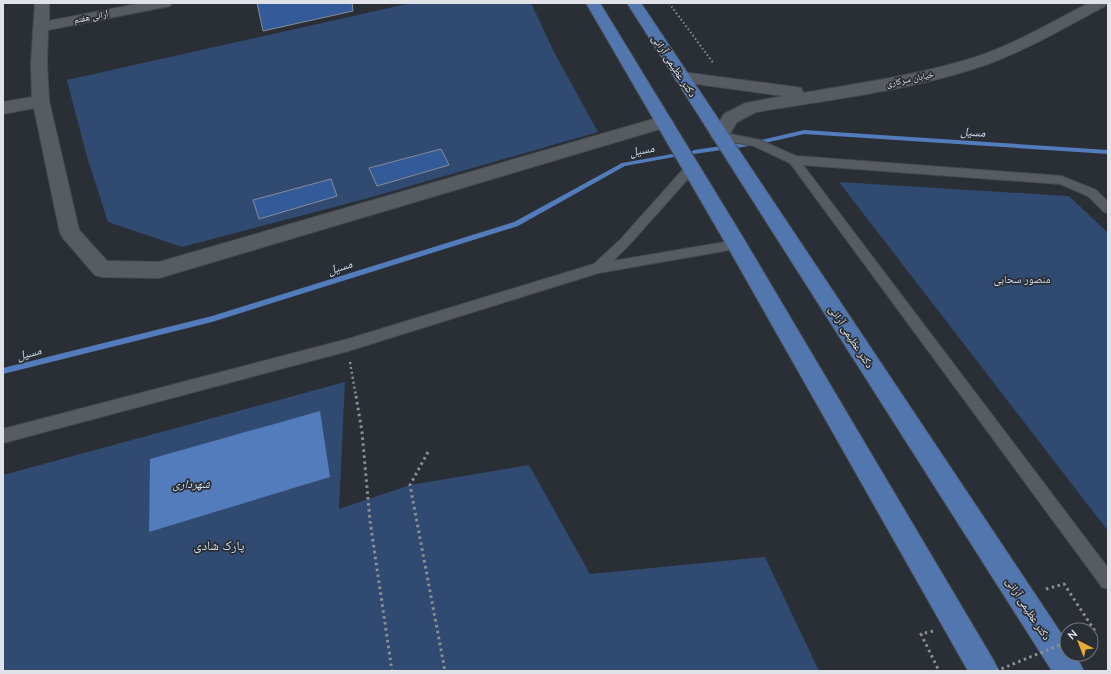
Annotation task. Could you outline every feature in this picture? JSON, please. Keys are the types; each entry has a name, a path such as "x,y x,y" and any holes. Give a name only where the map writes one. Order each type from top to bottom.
{"main road":[{"path":"594,3 737,245 984,671"},
{"name":"دکتر عظیمی آرانی","path":"634,3 1069,671"}],"street":[{"path":"42,3 39,64 41,101 70,234 102,269 159,270 664,122"},
{"name":"آرانی هفتم","path":"41,27 165,3"},
{"name":"خیابان سرکاری","path":"725,143 730,118 752,107 820,94 887,84 940,73 983,60 1021,44 1100,3"},
{"path":"682,77 820,94"},
{"path":"3,108 41,101"}],"lane":[{"path":"725,143 756,143 794,160 1061,180 1092,193 1108,209"},
{"path":"794,160 1108,581"},
{"path":"598,268 625,242 691,168"},
{"path":"3,436 348,346 598,268 737,245"}],"path":[{"path":"669,3 729,83"},
{"path":"348,346 362,432 370,521 392,671"},
{"path":"428,452 410,485 445,671"},
{"path":"1064,584 1089,622"},
{"path":"921,634 939,671"},
{"path":"996,671 1059,645"}],"green space":[{"path":"411,3 531,3 554,52 598,132 365,199 182,247 108,222 87,157 67,80"},
{"name":"منصور سحابی","path":"839,182 1069,196 1108,233 1108,531"},
{"name":"پارک شادی","path":"345,382 339,509 410,485 529,465 590,574 765,557 819,671 3,671 3,475"}],"water":[{"name":"شهرداری","path":"320,411 330,477 149,532 150,459"}],"building":[{"path":"257,3 352,3 353,11 263,31"},
{"path":"441,149 449,165 377,186 369,168"},
{"path":"331,179 337,196 259,219 253,200"}],"waterway":[{"name":"مسیل","path":"694,152 756,143 804,132 1108,152"},
{"name":"مسیل","path":"3,371 212,319 516,224 624,164 672,156"}]}
